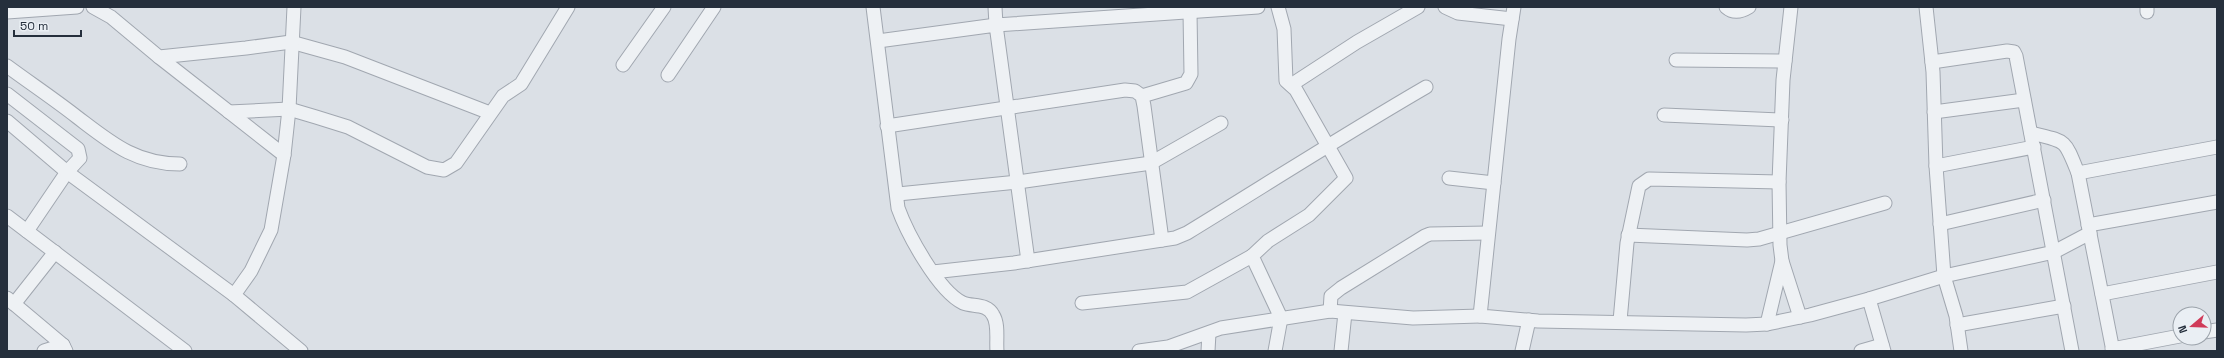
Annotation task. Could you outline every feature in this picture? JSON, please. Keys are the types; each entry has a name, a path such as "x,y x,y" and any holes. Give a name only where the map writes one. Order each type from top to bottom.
{"street":[{"path":"7,12 77,7"},
{"path":"93,7 111,17 159,57 284,155"},
{"path":"234,295 251,271 271,230 284,155 289,109 291,42 294,7"},
{"path":"229,112 289,109 348,127 427,167 444,170 456,163 503,96 521,84 568,7"},
{"path":"623,65 664,7"},
{"path":"668,75 714,7"},
{"path":"873,7 887,126 898,194 898,208 904,224 933,272 946,288 963,303 982,307 993,314 995,319 997,351"},
{"path":"995,7 996,25 1028,261"},
{"path":"878,41 996,25 1258,7"},
{"path":"1082,303 1187,292 1252,256 1268,241 1309,215 1346,178 1296,90 1286,81 1284,29 1278,7"},
{"path":"1291,85 1357,42 1418,7"},
{"path":"1445,7 1458,13 1513,13 1480,316"},
{"path":"1726,7 1732,11 1738,12 1749,7"},
{"path":"1791,7 1785,61 1782,120 1780,232 1782,261 1800,317"},
{"path":"1926,7 1932,62 1936,166 1944,276 1957,325 1961,351"},
{"path":"1142,96 1186,83 1191,74 1190,12"},
{"path":"159,57 291,42 345,57 490,113"},
{"path":"1932,62 2014,52 2034,147 2072,351"},
{"path":"1676,60 1785,61"},
{"path":"7,66 110,142 130,154 146,160 166,164 180,164"},
{"path":"933,272 1028,261 1162,240 1187,233 1294,168 1328,144 1426,87"},
{"path":"887,126 1125,90 1136,91 1142,96 1162,240"},
{"path":"7,94 78,149 80,158 67,172 27,231"},
{"path":"1934,112 2024,100"},
{"path":"1664,115 1782,120"},
{"path":"7,121 67,172 234,295 301,351"},
{"path":"898,194 1018,182 1151,163 1221,122"},
{"path":"2031,133 2057,140 2067,146 2078,173 2113,350 2172,338"},
{"path":"1936,166 2034,147"},
{"path":"2078,173 2217,147"},
{"path":"1449,178 1494,183"},
{"path":"1620,321 1628,235 1639,186 1648,179 1780,182"},
{"path":"1940,224 2044,200"},
{"path":"1139,351 1168,347 1221,328 1281,318 1298,318 1330,311 1413,318 1480,316 1529,320 1746,325 1767,324 1869,299 1944,276 2054,252 2089,229 2217,202"},
{"path":"1628,235 1747,240 1759,239 1885,203"},
{"path":"7,216 185,351"},
{"path":"1330,311 1331,296 1341,288 1425,236 1430,234 1488,233"},
{"path":"55,252 10,301 65,348"},
{"path":"1252,256 1281,318 1275,351"},
{"path":"1767,324 1774,289 1782,261"},
{"path":"2102,294 2217,272"},
{"path":"1861,351 1883,348 1869,299"},
{"path":"1957,325 2064,306"},
{"path":"1341,351 1345,313"},
{"path":"1522,351 1529,320"},
{"path":"1208,333 1208,351"},
{"path":"44,351 65,348"}]}
